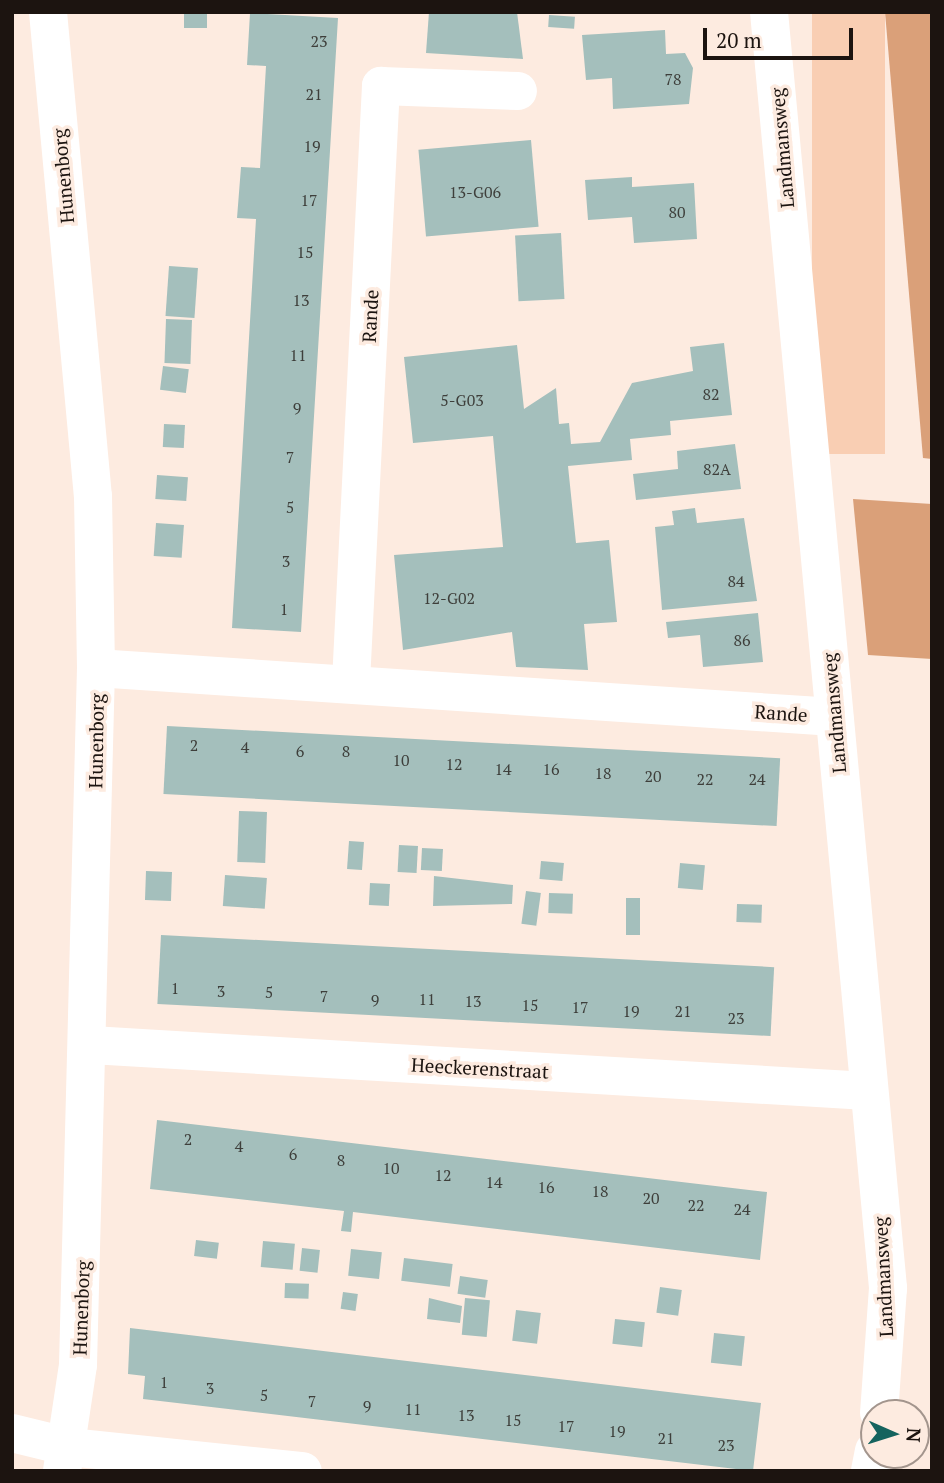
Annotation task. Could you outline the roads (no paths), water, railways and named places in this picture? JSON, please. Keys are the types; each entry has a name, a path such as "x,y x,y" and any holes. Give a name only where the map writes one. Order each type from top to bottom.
{"street":[{"name":"Hunenborg","path":"48,12 93,496 96,668 91,1045 66,1459"},
{"name":"Landmansweg","path":"769,12 888,1289 880,1399"},
{"name":"Rande","path":"351,682 381,86 518,91"},
{"name":"Rande","path":"96,668 351,682 834,717"},
{"name":"Heeckerenstraat","path":"91,1045 868,1091"},
{"path":"12,1433 66,1459 303,1471"}]}
